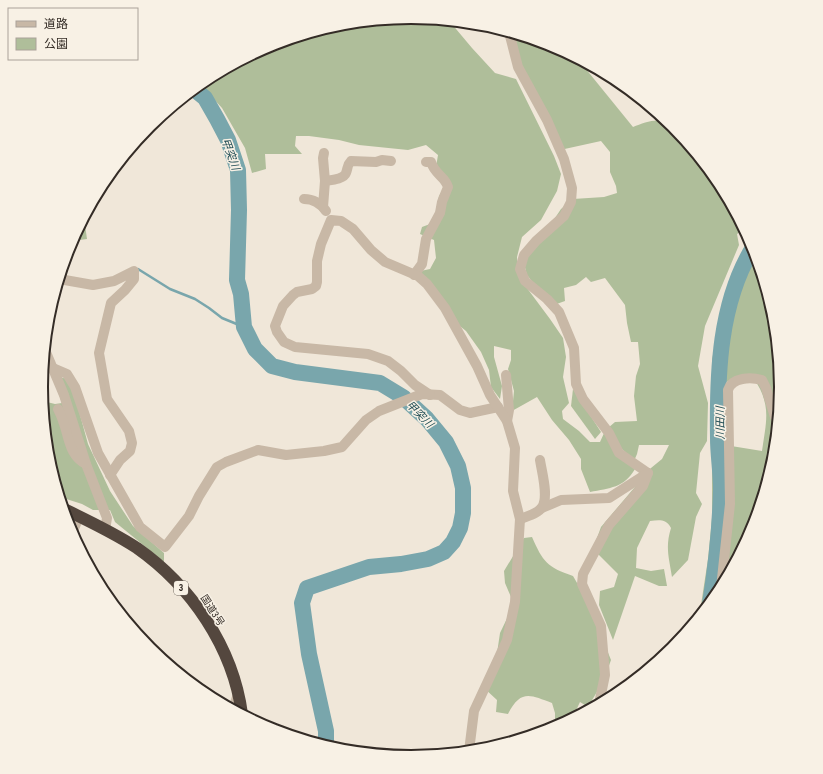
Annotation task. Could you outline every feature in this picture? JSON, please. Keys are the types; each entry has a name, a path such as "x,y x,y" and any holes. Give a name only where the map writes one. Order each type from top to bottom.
{"highway":[{"name":"国道3号","path":"71,513 137,548 172,578 188,595 203,614 216,637 231,671 241,707"}],"street":[{"path":"510,38 518,67 547,120 564,159 572,188 571,202 564,216 536,241 524,255 520,269 525,281 547,299 559,312 574,348 576,384 583,399 610,433 619,453 648,473"},
{"path":"323,207 326,181 323,158 324,153"},
{"path":"326,181 343,177 346,174 348,165 351,161 391,161"},
{"path":"414,275 422,264 426,239 440,213 442,202 448,186 447,182 434,170 431,162 426,162"},
{"path":"304,199 315,202 323,207 331,220"},
{"path":"331,220 341,221 353,229 370,250 385,262 414,275 427,284 445,308 477,366 490,395 507,421 515,448 513,491 520,519 515,602 507,640 474,711 470,745"},
{"path":"331,220 321,244 316,286 312,289 297,292 283,306 275,326 277,332 284,342 295,346 368,354 388,361 402,371 426,395"},
{"path":"65,280 93,285 114,281 134,272 134,279 111,303 99,353 107,399 129,431 132,443 130,451 120,460 110,474"},
{"path":"49,360 64,395 86,464 107,518 105,530"},
{"path":"53,368 67,374 75,386 98,453 140,527 165,547 189,516 199,496 218,467 226,462 258,450 286,455 324,451 342,447 366,420 379,411 426,395 440,395 460,410 470,413 498,407"},
{"path":"506,375 509,410 507,421"},
{"path":"723,573 730,504 728,390 730,385 738,380 755,378 762,380 774,413"},
{"path":"58,409 63,420 70,447 80,461 86,464"},
{"path":"540,460 546,498 542,508"},
{"path":"520,519 561,500 609,498 648,473"},
{"path":"601,696 604,674 601,626 582,584 583,574 609,525 643,486 648,473"},
{"path":"76,525 80,517"},
{"path":"235,704 238,694"}],"green space":[{"path":"412,24 454,27 495,73 516,79 554,156 561,174 557,191 541,220 522,237 517,257 518,276 563,338 566,357 563,377 569,403 562,411 563,419 579,431 590,442 600,442 605,431 635,469 631,475 621,484 590,492 581,469 581,459 569,440 552,420 537,397 512,411 514,391 508,369 511,360 511,350 494,346 494,357 502,386 500,399 491,387 489,370 481,352 466,331 445,314 416,272 430,269 436,258 434,240 420,234 422,227 430,224 435,215 439,196 447,183 436,167 438,155 426,145 408,150 359,145 339,140 309,136 296,136 295,146 302,154 265,154 266,169 252,173 245,148 222,108 205,89 251,61 295,43 318,36 364,27"},
{"path":"508,37 528,43 572,61 586,69 633,127 648,122 658,121 684,148 713,185 740,232 737,234 739,245 705,326 698,366 708,403 707,441 700,453 696,493 702,504 696,517 688,560 672,577 668,547 671,528 667,523 662,521 650,521 637,548 636,568 651,571 664,569 667,586 659,586 635,576 613,640 599,605 600,591 614,587 618,574 593,549 601,527 651,468 662,459 669,445 639,445 634,461 620,447 608,428 615,422 637,421 634,396 636,376 640,364 638,342 631,342 625,305 605,278 591,282 586,277 576,285 564,288 565,301 551,306 527,275 524,264 527,254 541,239 561,209 573,199 604,197 617,193 616,186 610,172 610,152 601,141 560,150 517,65"},
{"path":"85,227 87,239 80,240"},
{"path":"747,248 768,316 774,363 774,411 768,458 747,526 726,569 701,605 712,518 712,455 725,445 762,451 765,431 765,406 760,388 754,379 713,383 712,359 717,339 740,291"},
{"path":"52,375 67,379 76,400 88,444 110,491 133,526 164,553 164,562 115,522 110,510 93,510 82,504 66,499 55,458 49,402 55,404 62,403"},
{"path":"573,389 601,432 595,439 571,406"},
{"path":"532,537 539,552 547,562 557,570 573,576 580,588 611,660 604,680 591,702 585,705 580,702 576,711 555,720 555,713 552,703 532,696 522,697 517,701 508,714 496,712 497,700 484,688 496,660 500,633 514,604 505,583 504,571 524,538"}],"waterway":[{"name":"甲突川","path":"199,93 205,98 228,140 238,170 239,210 237,280 241,294 244,327 255,349 272,366 295,372 380,383 403,397 427,419 446,442 458,466 463,488 463,513 460,528 453,542 444,552 428,559 401,564 369,567 307,588 302,603 309,654 326,731 326,740"},
{"name":"川田川","path":"712,590 717,547 721,483 718,444 718,389 722,339 733,291 749,254"},
{"path":"138,269 170,289 195,299 222,318 244,327"}]}
